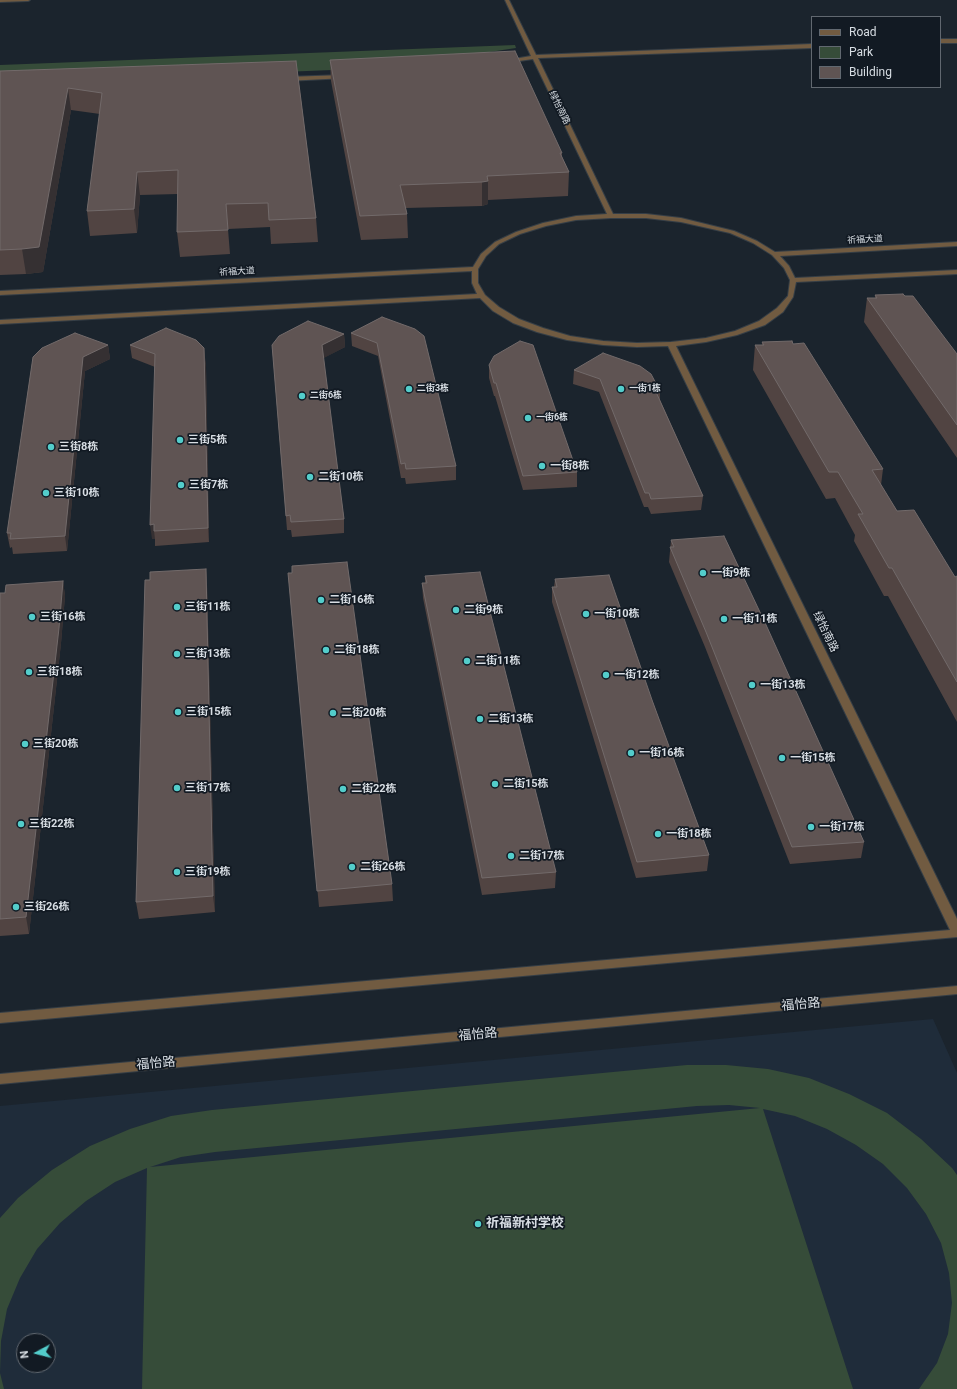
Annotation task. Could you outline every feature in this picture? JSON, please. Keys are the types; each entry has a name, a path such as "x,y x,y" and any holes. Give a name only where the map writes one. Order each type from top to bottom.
{"street":[{"path":"0,1 28,0"},
{"name":"绿怡南路","path":"507,0 611,216"},
{"path":"941,41 957,41"},
{"path":"497,62 534,57 811,46"},
{"path":"279,79 353,76"},
{"path":"646,216 681,220 732,232 755,242 774,254 787,266 793,280 791,296 780,310 762,322 737,333 671,344 623,344 570,338 540,330 516,321 496,309 482,296 475,283 475,269 483,255 497,243 518,233 545,224 576,218 646,216"},
{"name":"祈福大道","path":"774,254 957,244"},
{"name":"祈福大道","path":"0,293 475,269"},
{"path":"793,280 957,272"},
{"path":"0,322 482,296"},
{"name":"绿怡南路","path":"671,344 957,932"},
{"path":"0,1018 957,932"},
{"name":"福怡路","path":"0,1079 957,990"}],"shaded area":[{"name":"祈福新村学校","path":"933,1019 957,1073 957,1389 0,1389 0,1106"}],"green space":[{"path":"515,45 516,48 384,68 0,83 0,65"},
{"name":"祈福新村学校","path":"687,1065 726,1065 768,1069 809,1078 849,1094 887,1113 921,1139 952,1168 957,1175 957,1389 919,1389 937,1363 948,1334 952,1303 949,1273 941,1243 926,1214 907,1188 883,1164 856,1145 827,1129 795,1116 763,1109 853,1389 142,1389 147,1168 115,1182 86,1201 60,1223 37,1249 20,1278 7,1309 1,1341 0,1373 0,1218 18,1198 52,1170 90,1146 130,1129 171,1116 212,1110","holes":["729,1105 760,1108 150,1167 181,1157 215,1152 697,1106"]},
{"path":"0,1373 4,1389 0,1389"}],"building":[{"path":"515,51 562,153 560,153 569,172 487,176 488,181 482,182 400,185 407,214 360,216 330,60"},
{"path":"296,61 316,218 269,220 268,203 226,204 228,230 177,232 178,170 137,172 134,209 87,211 102,93 68,88 39,247 0,250 0,71"},
{"path":"903,294 905,296 913,296 957,354 957,425 867,298 877,298 875,295"},
{"path":"382,317 415,329 424,336 456,466 406,469 405,463 401,464 377,343 351,333"},
{"path":"308,321 344,334 322,345 344,519 291,522 290,515 286,516 272,345 279,336"},
{"path":"166,328 196,340 204,348 208,528 154,531 154,524 150,525 155,354 130,345"},
{"path":"75,333 108,345 83,357 65,536 10,539 11,533 7,533 33,357 42,348"},
{"path":"520,341 533,345 577,472 523,476 496,383 494,383 489,365 494,356"},
{"path":"792,341 793,344 804,343 883,469 872,470 897,511 914,510 955,577 957,576 957,682 892,568 889,568 858,514 863,514 838,472 829,472 755,345 764,345 762,342"},
{"path":"603,353 640,366 651,374 660,391 656,392 703,496 651,499 649,493 645,493 600,379 574,370"},
{"path":"724,536 767,627 864,842 792,847 706,632 670,547 674,547 671,540"},
{"path":"347,562 392,884 317,891 288,573 292,573 292,566"},
{"path":"206,569 213,896 136,902 145,580 150,580 150,572"},
{"path":"480,572 556,872 482,878 422,583 427,583 425,576"},
{"path":"609,575 652,700 709,855 637,862 552,587 557,587 555,579"},
{"path":"63,581 26,917 0,919 0,593 5,593 6,585"}],"place":[{"name":"二街3栋","path":"409,389"},
{"name":"一街1栋","path":"621,389"},
{"name":"二街6栋","path":"302,396"},
{"name":"一街6栋","path":"528,418"},
{"name":"三街5栋","path":"180,440"},
{"name":"三街8栋","path":"51,447"},
{"name":"一街8栋","path":"542,466"},
{"name":"二街10栋","path":"310,477"},
{"name":"三街7栋","path":"181,485"},
{"name":"三街10栋","path":"46,493"},
{"name":"一街9栋","path":"703,573"},
{"name":"二街16栋","path":"321,600"},
{"name":"三街11栋","path":"177,607"},
{"name":"二街9栋","path":"456,610"},
{"name":"一街10栋","path":"586,614"},
{"name":"三街16栋","path":"32,617"},
{"name":"一街11栋","path":"724,619"},
{"name":"二街18栋","path":"326,650"},
{"name":"三街13栋","path":"177,654"},
{"name":"二街11栋","path":"467,661"},
{"name":"三街18栋","path":"29,672"},
{"name":"一街12栋","path":"606,675"},
{"name":"一街13栋","path":"752,685"},
{"name":"三街15栋","path":"178,712"},
{"name":"二街20栋","path":"333,713"},
{"name":"二街13栋","path":"480,719"},
{"name":"三街20栋","path":"25,744"},
{"name":"一街16栋","path":"631,753"},
{"name":"一街15栋","path":"782,758"},
{"name":"二街15栋","path":"495,784"},
{"name":"三街17栋","path":"177,788"},
{"name":"二街22栋","path":"343,789"},
{"name":"三街22栋","path":"21,824"},
{"name":"一街17栋","path":"811,827"},
{"name":"一街18栋","path":"658,834"},
{"name":"二街17栋","path":"511,856"},
{"name":"二街26栋","path":"352,867"},
{"name":"三街19栋","path":"177,872"},
{"name":"三街26栋","path":"16,907"},
{"name":"祈福新村学校","path":"478,1224"}]}
